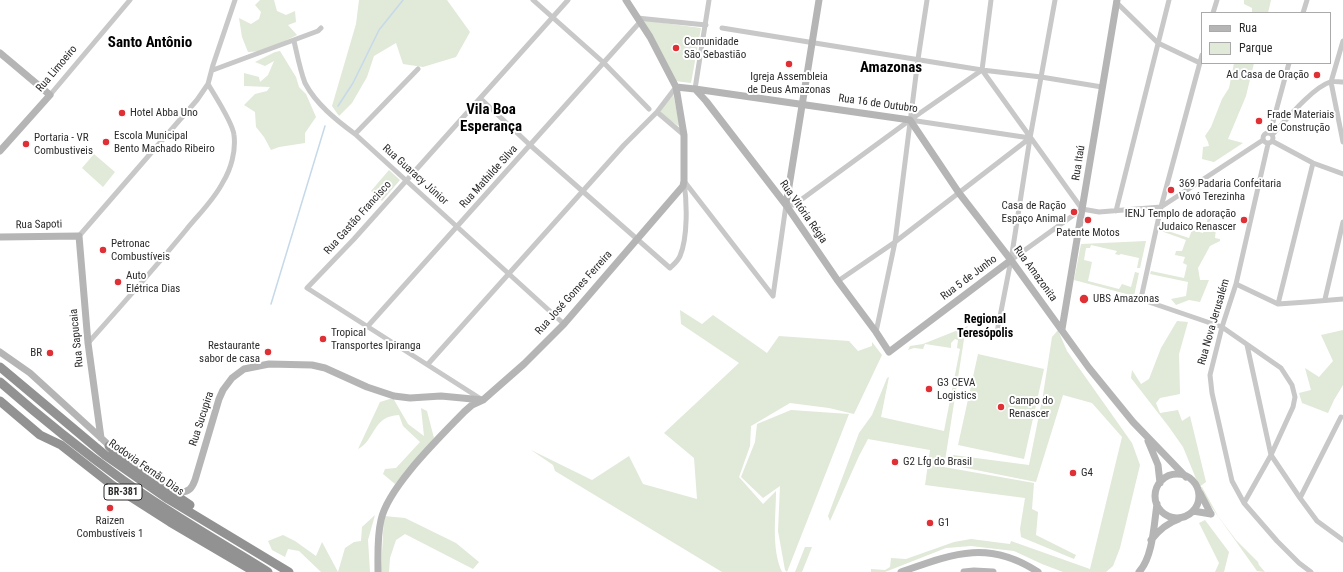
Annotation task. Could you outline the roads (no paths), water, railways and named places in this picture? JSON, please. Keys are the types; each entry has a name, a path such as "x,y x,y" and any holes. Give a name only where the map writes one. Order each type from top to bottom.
{"highway":[{"name":"Rodovia Fernão Dias","path":"0,367 105,455 168,499 289,572"},
{"name":"Rodovia Fernão Dias","path":"0,382 47,422 124,481 173,514 268,572"},
{"name":"BR-381","path":"0,401 40,435 61,445 112,485 170,522 255,572"},
{"name":"BR-381","path":"109,446 137,469 241,542"}],"street":[{"name":"Rua Limoeiro","path":"0,151 50,95 130,0"},
{"path":"79,236 197,100 208,84 235,0"},
{"path":"533,0 604,64 649,109"},
{"name":"Rua Gastão Francisco","path":"368,327 307,288 354,239 481,99 568,0"},
{"path":"481,99 530,145 670,268 676,263 680,256 684,235 686,199 684,181 684,135 676,88 650,37 626,0"},
{"path":"695,89 709,0"},
{"path":"684,181 773,296 819,0"},
{"path":"876,332 895,242 927,0"},
{"path":"991,0 982,70 1082,209 1100,212 1161,207 1263,140 1264,135 1271,134 1309,96 1321,87 1331,82 1343,82"},
{"path":"997,332 1011,260 1030,138 1055,0"},
{"path":"1116,211 1169,0"},
{"path":"1213,12 1217,0"},
{"path":"1303,12 1307,0"},
{"path":"1116,1 1158,44 1200,63"},
{"name":"Rua Itaú","path":"1062,329 1116,1"},
{"path":"639,20 706,25"},
{"name":"Rua Mathilde Silva","path":"368,327 604,64 639,20"},
{"path":"213,70 294,41 318,31 321,28"},
{"path":"722,28 982,70 1041,77 1102,87"},
{"name":"Rua Guaracy Júnior","path":"294,41 305,82 315,99 458,226 564,324"},
{"path":"1343,41 1331,82 1343,142"},
{"path":"0,53 50,95"},
{"path":"1201,59 1161,207 1142,294 1143,300 1222,326 1281,368 1292,385 1295,397 1293,407 1271,455 1244,503"},
{"path":"1271,134 1289,64"},
{"path":"355,134 418,69"},
{"path":"786,205 793,205 798,202 910,120 982,70"},
{"path":"88,343 157,266 223,184 230,168 234,149 234,135 228,119 208,84"},
{"path":"428,364 583,191 657,112 676,88"},
{"name":"Rua 16 de Outubro","path":"676,88 695,89 802,104 1030,138"},
{"name":"Rua Vitória Régia","path":"695,89 706,100 786,205 889,352"},
{"path":"657,112 684,135"},
{"name":"Rua Amazonita","path":"910,120 959,193 1011,260 1089,368 1133,422 1186,476 1192,480 1210,514 1193,511"},
{"name":"Rua Nova Jerusalém","path":"1271,134 1236,284 1222,326 1210,375 1212,393 1232,481 1244,503 1277,541 1300,563 1312,572"},
{"path":"838,281 895,242 1030,138"},
{"path":"1263,140 1313,163 1343,174"},
{"path":"1278,304 1313,163"},
{"name":"Rua José Gomes Ferreira","path":"378,572 378,542 381,520 390,499 411,470 464,412 472,405 483,400 524,364 564,324 680,190 684,181"},
{"name":"Rua 5 de Junho","path":"889,352 1011,260 1082,209"},
{"path":"1325,299 1343,222"},
{"name":"Rua Sapoti","path":"0,237 79,236"},
{"name":"Rua Sapucaia","path":"79,236 88,343 101,438"},
{"path":"1236,284 1278,304 1343,298"},
{"path":"368,327 483,400"},
{"path":"1248,345 1271,455 1317,521 1343,540"},
{"name":"BR-381","path":"0,352 30,373 109,446"},
{"name":"Rua Sucupira","path":"109,446 181,492 188,491 195,480 223,390 232,378 244,369 269,364 312,365 325,368 367,387 394,396 410,398 441,396 483,400"},
{"path":"1300,498 1341,417"},
{"name":"Rua Amazonita","path":"1139,572 1148,555 1157,504 1155,496 1160,483 1158,465 1147,437"},
{"path":"1160,483 1165,478 1172,475 1186,476"},
{"path":"1151,540 1167,524 1186,516 1193,511 1199,498 1198,491"},
{"path":"1157,504 1160,510 1166,515 1179,518 1186,516"},
{"path":"902,572 956,554 981,552 1006,557 1020,562 1038,572"},
{"path":"964,572 993,572"}],"waterway":[{"path":"338,106 353,83 379,30 403,0"},
{"path":"271,304 325,126"}],"place":[{"name":"Comunidade São Sebastião","path":"676,48"},
{"name":"Igreja Assembleia de Deus Amazonas","path":"789,64"},
{"name":"Ad Casa de Oração","path":"1317,75"},
{"name":"Hotel Abba Uno","path":"122,113"},
{"name":"Frade Materiais de Construção","path":"1259,121"},
{"name":"Escola Municipal Bento Machado Ribeiro","path":"106,142"},
{"name":"Portaria - VR Combustiveis","path":"26,144"},
{"name":"369 Padaria Confeitaria Vovó Terezinha","path":"1171,190"},
{"name":"Casa de Ração Espaço Animal","path":"1074,212"},
{"name":"Patente Motos","path":"1088,220"},
{"name":"IENJ Templo de adoração Judaico Renascer","path":"1244,220"},
{"name":"Petronac Combustíveis","path":"103,250"},
{"name":"Auto Elétrica Dias","path":"118,282"},
{"name":"UBS Amazonas","path":"1084,299"},
{"name":"Tropical Transportes Ipiranga","path":"323,339"},
{"name":"Restaurante sabor de casa","path":"268,352"},
{"name":"BR","path":"50,353"},
{"name":"G3 CEVA Logistics","path":"929,389"},
{"name":"Campo do Renascer","path":"1001,407"},
{"name":"G2 Lfg do Brasil","path":"895,462"},
{"name":"G4","path":"1073,473"},
{"name":"Raizen Combustíveis 1","path":"110,508"},
{"name":"G1","path":"930,523"}],"district":[{"name":"Santo Antônio","path":"150,43"},
{"name":"Amazonas","path":"891,68"},
{"name":"Vila Boa Esperança","path":"491,118"},
{"name":"Regional Teresópolis","path":"985,327"}]}
